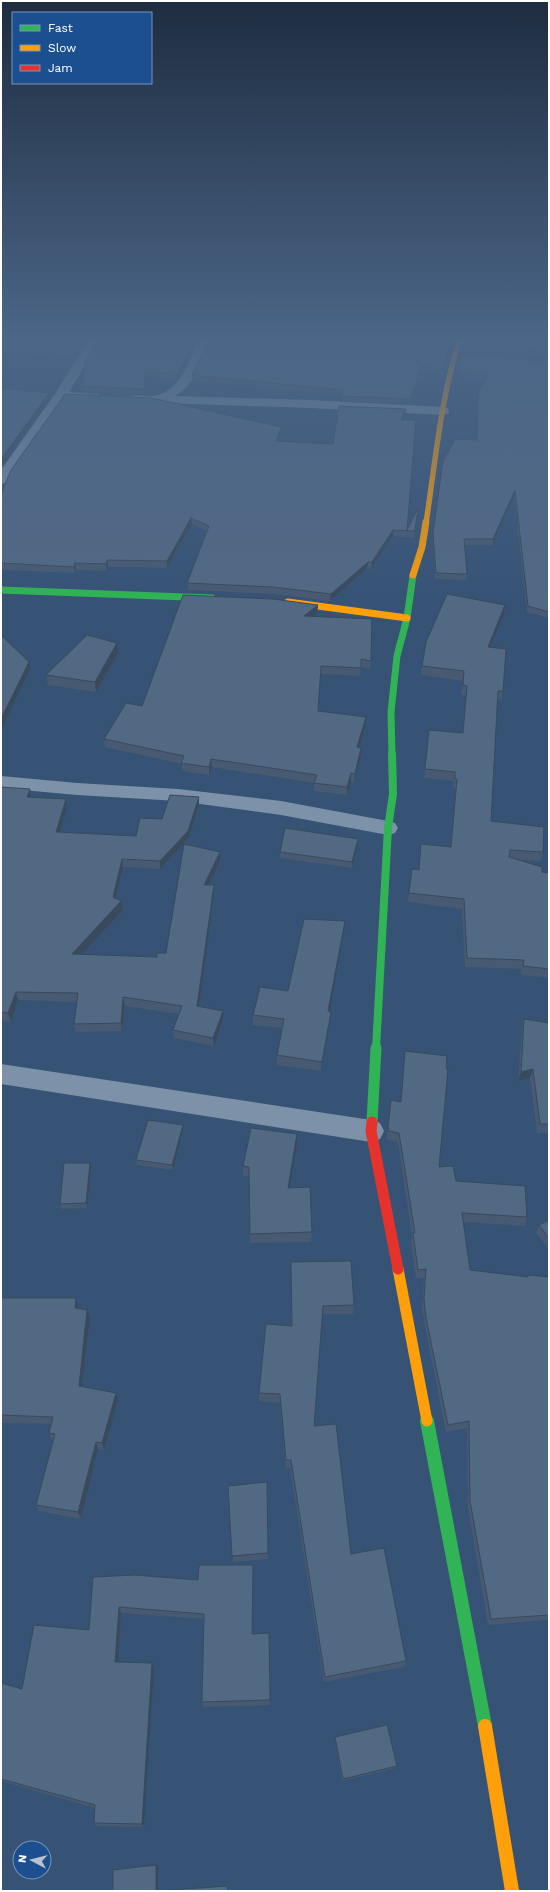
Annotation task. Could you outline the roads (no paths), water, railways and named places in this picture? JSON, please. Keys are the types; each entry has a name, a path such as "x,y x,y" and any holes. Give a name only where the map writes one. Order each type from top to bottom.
{"street":[{"path":"1,480 38,427"},
{"path":"441,427 422,547 413,572 407,618 397,656 392,705 393,794 388,828 371,1132 479,1691 512,1891"},
{"path":"1,590 225,599"},
{"path":"280,601 407,618"},
{"path":"1,782 77,789 178,795 281,808 388,828"},
{"path":"1,1074 371,1132"}]}
